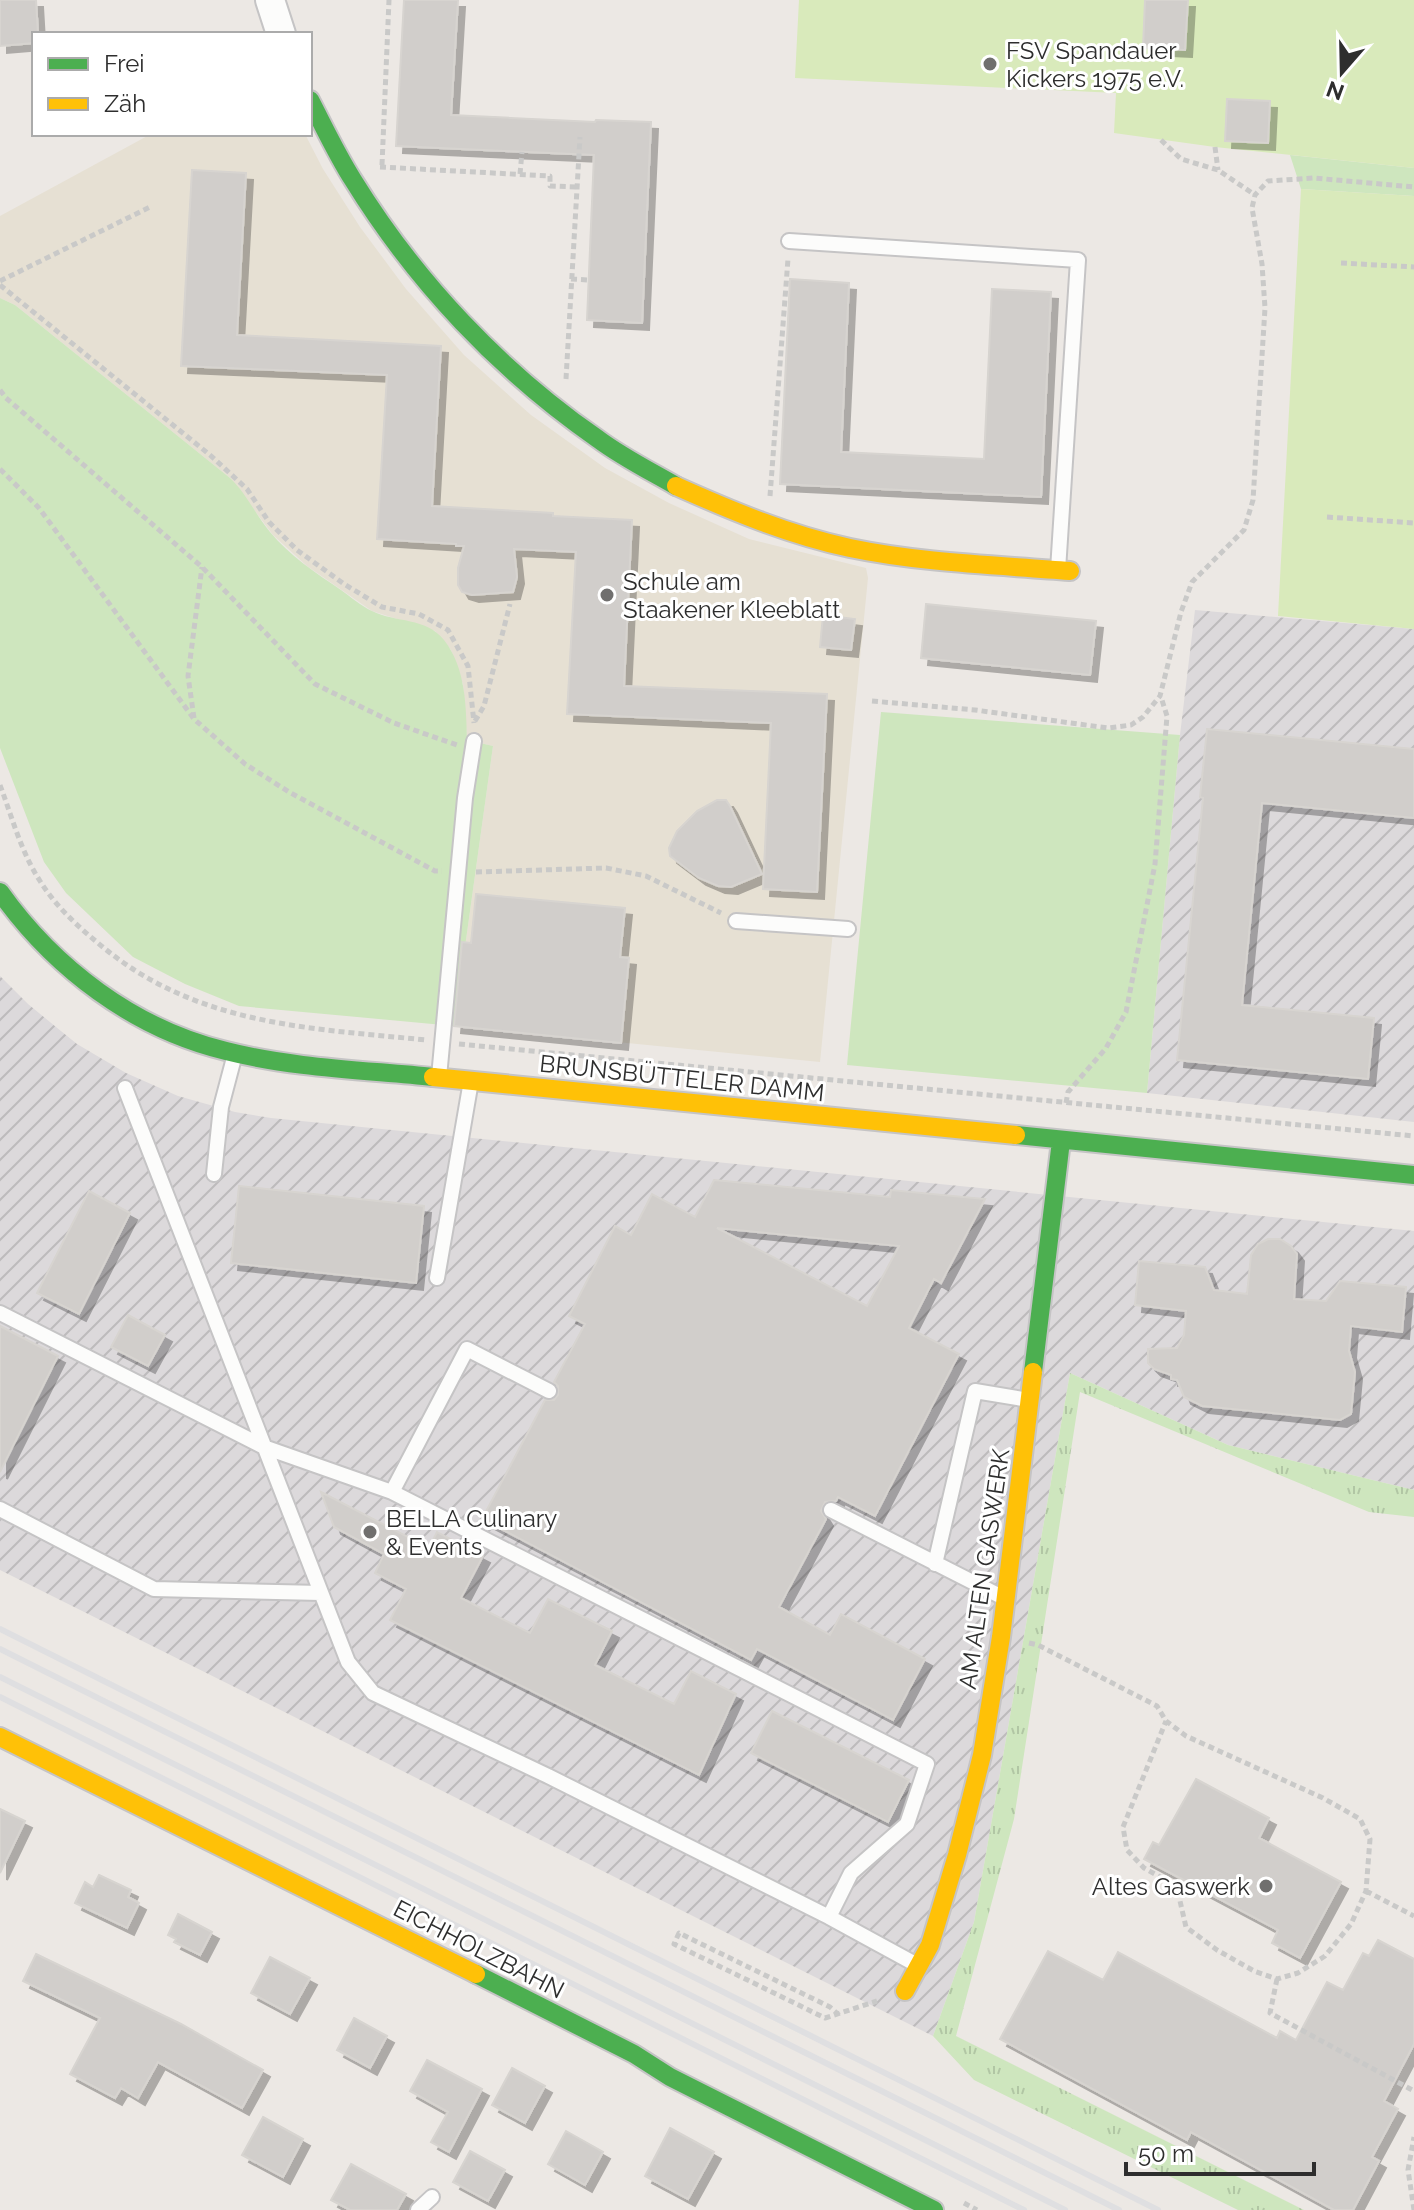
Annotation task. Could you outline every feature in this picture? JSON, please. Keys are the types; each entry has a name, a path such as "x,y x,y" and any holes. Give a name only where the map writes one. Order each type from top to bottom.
{"street":[{"path":"270,0 280,32"},
{"path":"312,104 355,183 412,266 501,362 564,416 629,461 702,499 768,525 844,546 891,555 1064,571"},
{"name":"BRUNSBÜTTELER DAMM","path":"0,892 43,946 102,993 159,1027 205,1046 235,1054 439,1078 1414,1175"},
{"name":"AM ALTEN GASWERK","path":"905,1991 930,1945 982,1755 1001,1637 1061,1141"},
{"name":"EICHHOLZBAHN","path":"0,1737 634,2054 670,2077 934,2210"}],"lane":[{"path":"789,241 1078,260 1064,571"},
{"path":"439,1078 474,746"},
{"path":"736,921 848,929"},
{"path":"214,1174 221,1107 235,1054"},
{"path":"437,1278 471,1081"},
{"path":"125,1088 348,1662 373,1693 548,1776 829,1917 919,1967"},
{"path":"0,1313 264,1447 392,1492 927,1764 907,1824 851,1873 829,1917"},
{"path":"392,1492 467,1349 549,1391"},
{"path":"935,1564 975,1391 1030,1400"},
{"path":"0,1509 154,1589 321,1593"},
{"path":"831,1510 1005,1599"},
{"path":"418,2210 432,2197"}],"path":[{"path":"382,166 389,0"},
{"path":"564,416 580,137"},
{"path":"1161,140 1181,159 1218,170 1255,195"},
{"path":"1215,147 1218,170"},
{"path":"520,174 522,152"},
{"path":"355,183 382,166 550,176 550,186 577,187"},
{"path":"872,701 975,710 1108,728 1131,725 1143,717 1160,696 1174,650 1181,612 1192,582 1244,530 1253,500 1265,308 1262,264 1252,208 1255,195 1268,181 1314,178 1414,187"},
{"path":"0,390 3,400 202,567 315,684 394,723 474,746 468,666 448,630 419,614 382,607 297,550 269,522 247,489 210,455 0,283 150,207"},
{"path":"768,525 789,241"},
{"path":"1341,263 1414,267"},
{"path":"571,279 589,280"},
{"path":"0,469 39,508 194,719 245,764 289,792 435,871 606,868 646,876 736,921"},
{"path":"1327,517 1414,523"},
{"path":"194,719 188,676 202,567"},
{"path":"474,723 484,706 510,604"},
{"path":"1066,1102 1068,1092 1106,1048 1126,1012 1155,864 1167,716 1160,696"},
{"path":"0,785 27,857 48,892 77,925 113,956 146,978 223,1012 271,1024 1414,1136"},
{"path":"1001,1637 1038,1645 1157,1706 1166,1721 1186,1736 1323,1798 1360,1819 1370,1839 1366,1891 1351,1924 1325,1956 1298,1973 1277,1979 1254,1971 1217,1950 1186,1927 1180,1901 1182,1889 1144,1868 1127,1850 1123,1827 1166,1721"},
{"path":"1366,1891 1414,1916"},
{"path":"839,2015 830,2007 679,1933 674,1944 825,2018 839,2015 905,1991"},
{"path":"1277,1979 1270,2013 1414,2091"},
{"path":"1414,2137 1408,2170 1414,2210"}],"shaded area":[{"name":"Schule am Staakener Kleeblatt","path":"147,136 306,136 360,227 406,289 464,355 531,415 605,468 669,503 749,539 866,568 868,578 820,1062 454,1026 493,746 467,740 463,684 451,650 435,631 372,611 307,566 273,535 230,478 15,305 0,298 0,216"},
{"path":"1195,610 1414,629 1414,1122 1147,1093 1180,735"},
{"path":"0,976 28,1004 77,1044 126,1073 178,1096 235,1112 1414,1231 1414,1490 1228,1445 1070,1373 974,1922 933,2036 0,1570"}],"green space":[{"path":"799,0 1414,0 1414,168 1114,133 1116,93 795,78"},
{"path":"1290,155 1414,168 1414,196 1301,189"},
{"path":"1301,189 1414,196 1414,629 1278,616"},
{"path":"0,298 15,305 230,478 270,532 304,564 368,609 429,627 451,651 461,675 467,740 493,746 454,1026 239,1006 185,984 133,957 66,893 44,862 0,748"},
{"path":"881,712 1180,735 1147,1093 847,1065"},
{"path":"1070,1373 1228,1445 1414,1490 1414,1517 1369,1512 1080,1392 1014,1819 956,2036 1304,2210 1238,2210 974,2080 933,2036 974,1922"}],"building":[{"path":"0,0 36,0 38,32 32,32 32,43 0,46"},
{"path":"404,0 458,0 451,115 651,122 642,323 587,320 594,155 396,146"},
{"path":"1145,0 1188,0 1185,50 1143,48"},
{"path":"1227,99 1270,101 1268,143 1225,141"},
{"path":"192,170 246,173 237,335 441,346 432,506 632,520 624,686 827,694 817,892 763,889 771,723 567,714 576,552 514,549 517,577 513,592 472,595 462,592 458,585 458,568 464,546 377,539 387,375 181,366"},
{"path":"790,279 849,283 841,452 984,459 992,289 1051,292 1041,497 780,484"},
{"path":"926,604 1096,621 1090,675 921,658"},
{"path":"823,615 855,619 851,650 820,647"},
{"path":"1207,729 1414,749 1414,818 1262,803 1242,1005 1374,1018 1368,1079 1177,1060"},
{"path":"717,800 726,800 730,806 762,874 731,887 718,886 699,878 670,856 669,848 677,831 697,811"},
{"path":"476,894 625,908 620,957 629,958 621,1043 454,1026 462,942 471,943"},
{"path":"714,1180 890,1197 891,1190 985,1199 941,1283 934,1279 909,1328 959,1354 875,1516 838,1497 836,1501 825,1502 821,1511 826,1519 779,1607 830,1635 841,1614 925,1659 893,1720 757,1649 751,1660 482,1519 545,1400 554,1400 558,1395 558,1386 554,1382 585,1324 569,1316 615,1226 631,1235 652,1194 695,1217","holes":["717,1228 899,1246 867,1306"]},
{"path":"239,1186 424,1206 416,1283 231,1263"},
{"path":"89,1191 130,1213 79,1314 37,1293"},
{"path":"1268,1239 1280,1239 1297,1254 1294,1299 1326,1301 1340,1281 1406,1287 1402,1332 1351,1326 1349,1351 1355,1372 1351,1414 1340,1420 1202,1406 1184,1397 1177,1380 1171,1379 1171,1375 1154,1369 1148,1363 1148,1349 1177,1348 1184,1335 1186,1311 1135,1305 1139,1261 1205,1267 1214,1290 1247,1294 1251,1255 1258,1244"},
{"path":"128,1315 165,1335 148,1366 111,1347"},
{"path":"0,1326 58,1356 0,1472"},
{"path":"321,1492 429,1548 437,1532 483,1556 461,1598 530,1633 548,1599 612,1631 595,1665 674,1704 691,1671 736,1694 699,1775 390,1620 406,1589 375,1573 384,1554 334,1527"},
{"path":"772,1711 909,1780 888,1822 751,1753"},
{"path":"1196,1779 1269,1818 1259,1838 1341,1882 1300,1958 1272,1943 1278,1930 1144,1859 1153,1842 1159,1845"},
{"path":"0,1809 25,1821 0,1873"},
{"path":"99,1875 131,1890 128,1897 139,1903 127,1928 75,1903 85,1882 93,1887"},
{"path":"178,1914 212,1932 200,1955 174,1942 176,1939 168,1935"},
{"path":"1378,1940 1414,1959 1414,2044 1384,2101 1398,2109 1372,2157 1379,2161 1353,2210 1334,2210 1191,2132 1187,2140 1000,2039 1048,1951 1103,1980 1118,1952 1277,2038 1280,2031 1296,2040 1327,1982 1343,1990 1363,1953 1369,1956"},
{"path":"36,1954 181,2024 263,2070 242,2108 158,2062 138,2098 121,2088 115,2098 70,2074 100,2018 23,1981"},
{"path":"270,1957 310,1978 290,2014 251,1993"},
{"path":"354,2018 387,2036 370,2068 337,2050"},
{"path":"427,2060 482,2089 449,2152 431,2142 448,2112 410,2091"},
{"path":"512,2068 545,2086 525,2123 492,2105"},
{"path":"263,2117 303,2139 283,2177 242,2155"},
{"path":"670,2128 714,2152 688,2199 645,2176"},
{"path":"566,2131 603,2152 585,2185 548,2164"},
{"path":"470,2151 505,2170 488,2201 453,2182"},
{"path":"351,2164 406,2194 397,2210 350,2210 331,2200"}],"railway":[{"path":"0,1629 1158,2210"},
{"path":"0,1649 1119,2210"},
{"path":"0,1677 1065,2210"},
{"path":"0,1697 1024,2210"}],"traffic: fast":[{"path":"312,104 342,161 378,218 432,289 462,322 562,413 617,452 676,486"},
{"path":"0,892 21,920 71,970 99,992 159,1028 192,1041 251,1057 433,1077"},
{"path":"1016,1135 1414,1175"},
{"path":"1033,1372 1061,1141"},
{"path":"476,1974 634,2054 670,2077 934,2210"}],"traffic: slow":[{"path":"676,486 783,529 850,548 932,560 1070,571"},
{"path":"433,1077 1016,1135"},
{"path":"905,1991 930,1945 982,1755 1001,1637 1033,1372"},
{"path":"0,1737 476,1974"}],"place":[{"name":"FSV Spandauer Kickers 1975 e.V.","path":"990,64"},
{"name":"Schule am Staakener Kleeblatt","path":"607,595"},
{"name":"BELLA Culinary & Events","path":"370,1532"},
{"name":"Altes Gaswerk","path":"1266,1886"}]}
